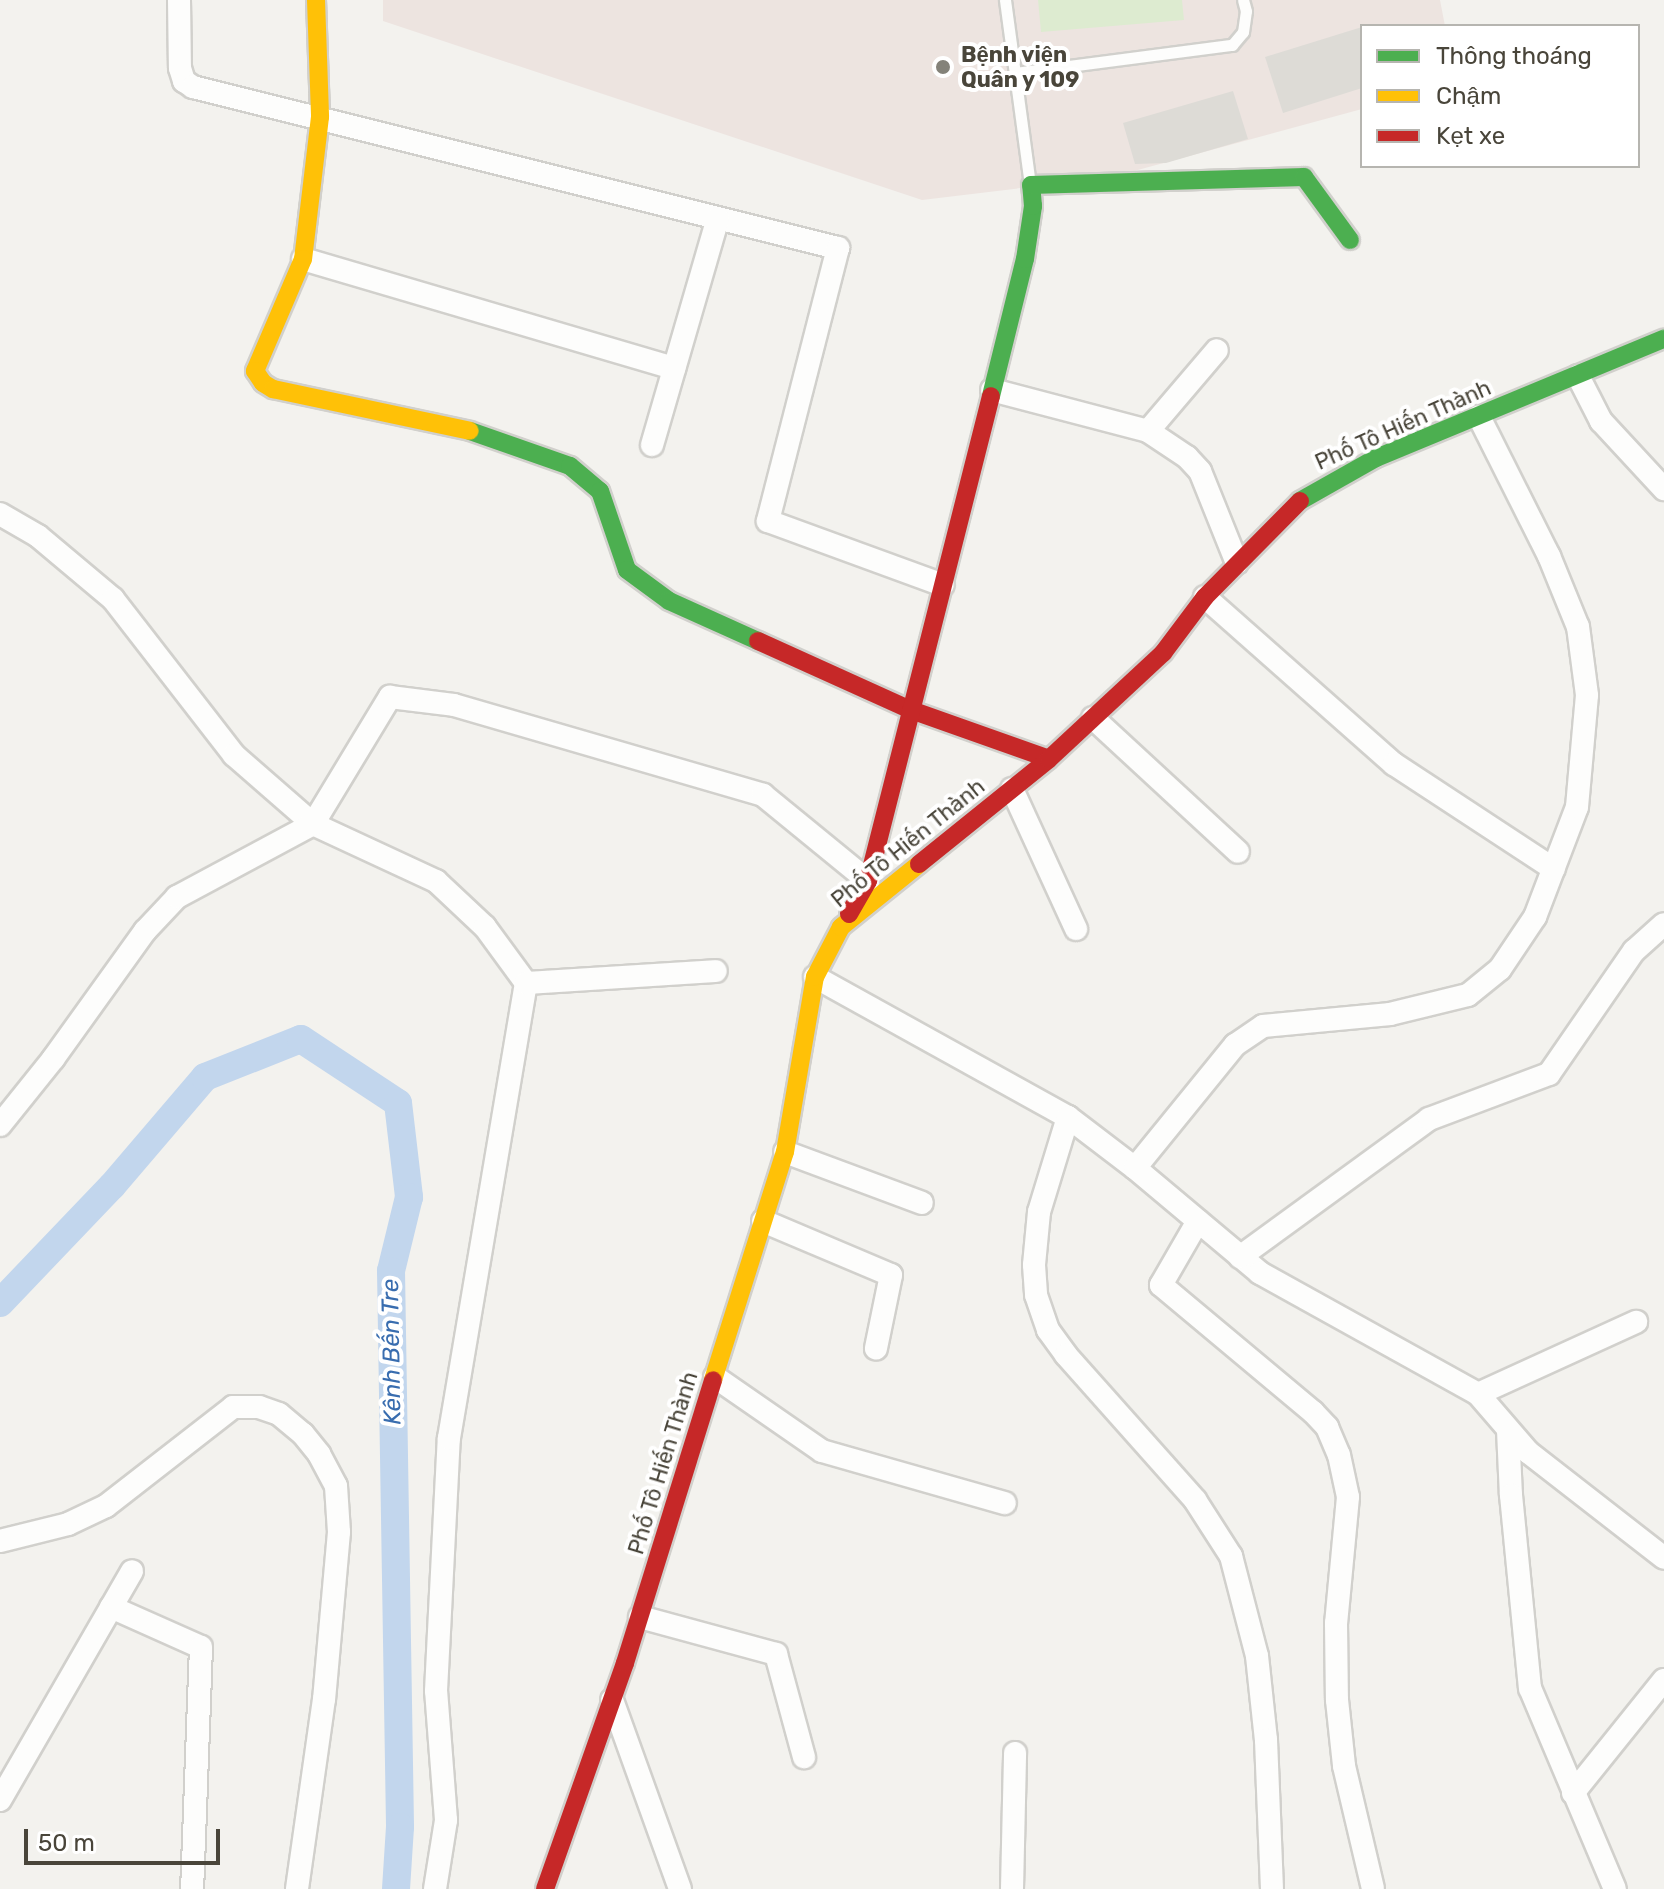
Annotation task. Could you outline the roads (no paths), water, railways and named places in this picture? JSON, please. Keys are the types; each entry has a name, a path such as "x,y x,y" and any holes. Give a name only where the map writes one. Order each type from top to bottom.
{"street":[{"path":"179,0 180,68 184,81 193,87 838,248 768,521 943,585"},
{"path":"316,0 320,117 303,259 255,371 263,383 273,389 481,433 570,466 600,491 627,570 643,585 669,601 911,710 1049,759"},
{"path":"841,927 868,881 1025,259 1033,206 1031,185 1304,177 1350,240"},
{"path":"652,445 718,218"},
{"path":"303,259 674,368"},
{"name":"Phố Tô Hiến Thành","path":"545,1889 640,1617 785,1152 815,977 841,927 1049,759 1163,653 1205,597 1305,496 1376,458 1664,339"},
{"path":"1148,431 1217,350"},
{"path":"1578,376 1601,421 1664,489"},
{"path":"992,390 1148,431 1187,457 1200,471 1237,563"},
{"path":"1135,1168 1235,1045 1263,1026 1390,1014 1468,995 1500,969 1535,917 1577,807 1587,695 1578,627 1549,556 1479,417"},
{"path":"0,514 38,536 113,599 234,755 313,824 436,881 485,927 526,983 449,1438 436,1691 446,1820 435,1889"},
{"path":"1205,597 1394,764 1554,869"},
{"path":"0,1125 53,1059 145,931 177,897 313,824 390,697 454,705 763,795 868,881"},
{"path":"1093,718 1238,852"},
{"path":"1012,789 1076,929"},
{"path":"1240,1257 1429,1119 1549,1074 1634,951 1664,924"},
{"path":"526,983 716,971"},
{"path":"815,977 1068,1117 1135,1168 1260,1273 1478,1394 1528,1452 1664,1558"},
{"path":"1068,1117 1039,1212 1034,1265 1036,1295 1048,1330 1066,1355 1195,1500 1231,1556 1257,1656 1266,1740 1272,1889"},
{"path":"785,1152 922,1203"},
{"path":"763,1221 891,1275 876,1348"},
{"path":"1198,1221 1161,1285 1313,1412 1327,1427 1339,1455 1348,1497 1336,1623 1337,1700 1344,1766 1373,1889"},
{"path":"1478,1394 1636,1322"},
{"path":"715,1377 822,1451 1005,1503"},
{"path":"0,1541 68,1524 106,1506 233,1407 259,1407 279,1414 303,1434 319,1454 336,1486 339,1532 324,1699 297,1889"},
{"path":"1508,1430 1511,1495 1530,1688 1615,1889"},
{"path":"0,1800 132,1571"},
{"path":"111,1607 201,1647 192,1889"},
{"path":"640,1617 776,1654 804,1757"},
{"path":"1573,1793 1664,1680"},
{"path":"612,1700 675,1886"},
{"path":"1012,1889 1015,1753"}],"lane":[{"path":"1005,0 1031,185"},
{"path":"1015,73 1232,45 1243,32 1246,11 1243,0"}],"waterway":[{"name":"Kênh Bến Tre","path":"0,1303 112,1186 205,1077 301,1039 398,1103 409,1197 391,1271 400,1827 396,1889"}],"place":[{"name":"Bệnh viện Quân y 109","path":"943,67"}]}
